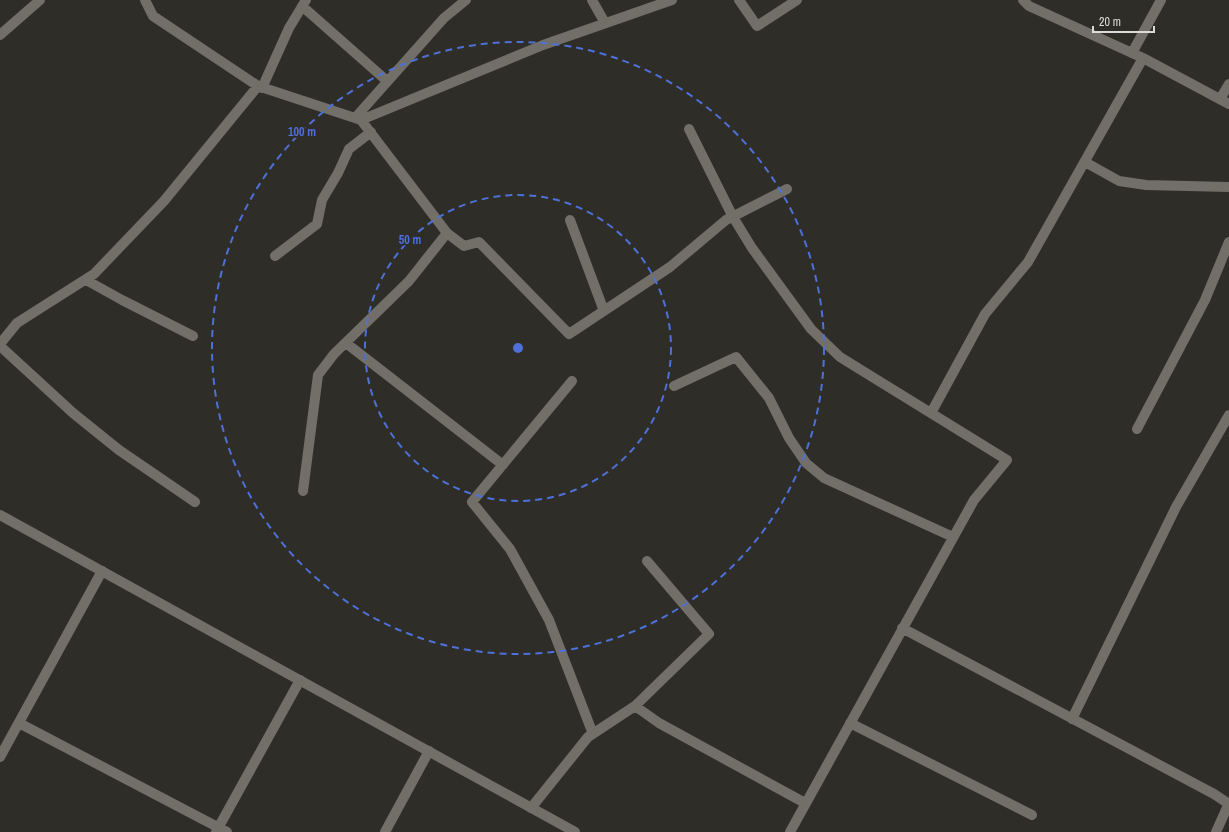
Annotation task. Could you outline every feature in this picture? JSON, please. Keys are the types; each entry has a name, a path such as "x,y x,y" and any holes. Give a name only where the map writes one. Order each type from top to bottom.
{"street":[{"path":"0,35 40,0"},
{"path":"145,0 153,16 260,87 358,119 371,132 447,233 464,246 479,242 569,334 670,267 726,220 787,189"},
{"path":"358,119 387,81 444,18 466,0"},
{"path":"592,0 605,23"},
{"path":"358,119 543,45 672,0"},
{"path":"739,0 757,26 797,0"},
{"path":"1023,0 1029,6 1132,53 1225,102 1229,84"},
{"path":"1132,53 1161,0"},
{"path":"195,502 119,450 73,412 0,345 17,323 94,274 164,202 260,87 289,28 304,3 387,81"},
{"path":"931,413 985,314 1028,262 1142,58"},
{"path":"689,129 733,217 752,248 811,329 840,357 1007,460 974,500 790,832"},
{"path":"276,256 317,224 322,200 338,173 349,149 371,132"},
{"path":"1084,162 1119,181 1146,185 1229,187"},
{"path":"570,220 604,311"},
{"path":"303,490 318,375 334,354 409,281 447,233"},
{"path":"1137,429 1205,300 1229,242"},
{"path":"86,280 193,336"},
{"path":"346,343 503,465"},
{"path":"674,386 736,357 769,398 789,438 806,463 824,478 953,537"},
{"path":"572,381 472,502 510,549 549,620 593,734"},
{"path":"1072,718 1176,507 1229,415"},
{"path":"0,515 531,808 560,828 575,832"},
{"path":"531,808 588,737 635,706 709,634 647,561"},
{"path":"0,757 102,571"},
{"path":"902,628 1214,794 1229,804 1216,832"},
{"path":"19,723 220,830 300,680"},
{"path":"635,706 659,723 805,804"},
{"path":"850,723 1032,815"},
{"path":"385,832 429,751"}]}
